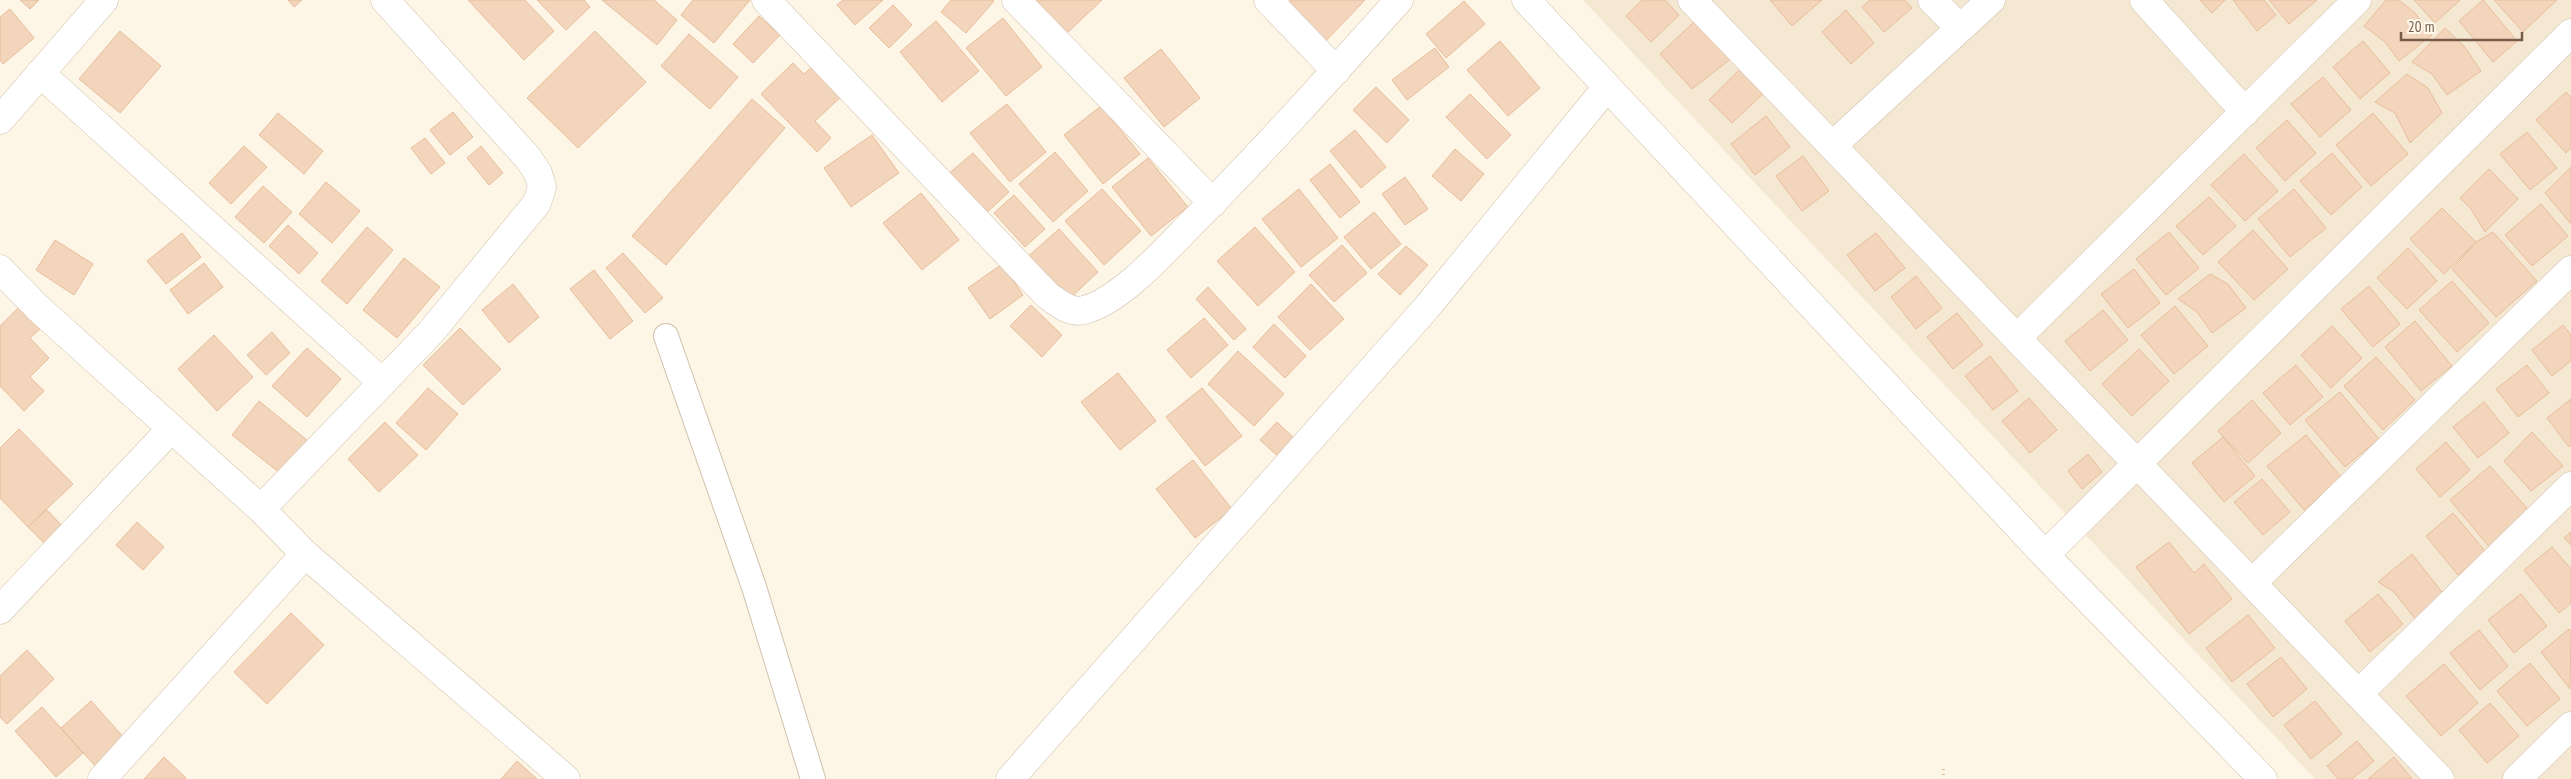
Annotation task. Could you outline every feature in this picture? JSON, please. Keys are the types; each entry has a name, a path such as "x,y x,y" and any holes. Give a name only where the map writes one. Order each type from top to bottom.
{"street":[{"path":"0,120 104,0"},
{"path":"261,509 431,332 537,203 542,186 538,173 516,141 385,0"},
{"path":"766,0 1047,295 1068,309 1083,311 1102,302 1140,276 1213,203 1336,71 1399,0"},
{"path":"1016,0 1213,203"},
{"path":"1268,0 1336,71"},
{"path":"1526,0 2045,556 2263,779"},
{"path":"1692,0 2440,779"},
{"path":"1932,0 1960,28"},
{"path":"1832,146 1991,0"},
{"path":"2144,0 2245,112"},
{"path":"2017,338 2357,0"},
{"path":"2045,556 2571,34"},
{"path":"40,72 382,382"},
{"path":"1010,779 1428,306 1607,86"},
{"path":"0,269 170,430 261,509 306,554 566,779"},
{"path":"2252,583 2571,270"},
{"path":"0,610 170,430"},
{"path":"2358,694 2571,486"},
{"path":"102,779 306,554"},
{"path":"2516,779 2571,726"}],"lane":[{"path":"666,336 754,587 812,779"}],"path":[{"path":"1943,770 1944,779"}],"shaded area":[{"path":"1583,0 2571,0 2571,779 2315,779"}],"building":[{"path":"20,0 39,0 30,9"},
{"path":"288,0 302,0 294,7"},
{"path":"468,0 525,0 554,31 524,60"},
{"path":"537,0 584,0 590,7 566,30"},
{"path":"602,0 654,0 677,20 657,45"},
{"path":"693,0 750,0 714,43 681,15"},
{"path":"843,0 883,0 855,25 837,5"},
{"path":"951,0 994,1 966,33 941,12"},
{"path":"1036,0 1102,0 1067,33"},
{"path":"1291,0 1365,0 1321,46 1282,9"},
{"path":"1642,0 1665,0 1679,15 1651,42 1626,16"},
{"path":"1770,0 1822,0 1792,26"},
{"path":"1870,0 1905,0 1912,8 1884,32 1862,7"},
{"path":"2200,0 2225,0 2212,13"},
{"path":"2233,0 2264,0 2276,15 2257,31"},
{"path":"2269,0 2317,0 2289,24"},
{"path":"2386,0 2399,0 2415,13 2432,35 2399,61 2385,42 2364,26"},
{"path":"2414,0 2460,0 2435,23"},
{"path":"2483,0 2517,41 2493,62 2459,21"},
{"path":"2494,0 2557,0 2523,32"},
{"path":"1464,1 1485,24 1446,58 1426,34"},
{"path":"893,5 912,25 889,48 869,28"},
{"path":"10,9 34,38 3,64 0,60 0,17"},
{"path":"1846,10 1874,43 1851,64 1822,32"},
{"path":"759,16 780,35 753,63 733,44"},
{"path":"1003,18 1042,67 1006,96 966,48"},
{"path":"936,21 979,71 942,102 900,52"},
{"path":"1695,21 1732,58 1692,89 1660,54"},
{"path":"2445,28 2464,46 2481,71 2447,95 2432,74 2412,62"},
{"path":"120,31 161,66 120,113 79,79"},
{"path":"595,31 646,82 578,148 527,98"},
{"path":"689,34 738,77 710,109 661,66"},
{"path":"1500,41 1540,88 1508,116 1467,70"},
{"path":"2363,41 2390,73 2360,99 2333,67"},
{"path":"1435,48 1449,67 1407,100 1392,80"},
{"path":"1161,49 1200,98 1164,127 1124,78"},
{"path":"793,63 804,74 815,64 844,94 815,121 831,138 817,152 761,94"},
{"path":"1742,67 1765,92 1732,123 1709,100"},
{"path":"2407,74 2428,88 2442,113 2410,143 2395,113 2375,102"},
{"path":"2323,77 2351,110 2320,137 2291,104"},
{"path":"1376,87 1409,120 1387,143 1353,110"},
{"path":"2566,92 2571,97 2571,148 2566,153 2536,120"},
{"path":"1470,94 1511,135 1487,159 1446,117"},
{"path":"752,99 785,128 666,265 632,236"},
{"path":"1007,104 1046,152 1010,182 970,133"},
{"path":"1101,106 1140,154 1103,184 1064,135"},
{"path":"453,112 473,137 450,155 430,130"},
{"path":"278,113 323,151 304,174 259,135"},
{"path":"2373,113 2408,154 2371,186 2336,145"},
{"path":"1766,116 1790,147 1755,175 1731,144"},
{"path":"2287,120 2316,153 2285,181 2256,148"},
{"path":"1355,130 1386,167 1361,188 1330,151"},
{"path":"2527,132 2557,168 2530,190 2500,154"},
{"path":"872,135 899,173 851,207 824,168"},
{"path":"425,138 445,163 431,174 411,148"},
{"path":"244,146 267,167 231,204 209,183"},
{"path":"481,146 503,173 489,185 467,158"},
{"path":"1455,149 1484,174 1461,201 1432,176"},
{"path":"1055,152 1088,191 1053,222 1019,184"},
{"path":"973,153 1009,192 983,216 947,175"},
{"path":"2332,153 2362,187 2331,215 2300,181"},
{"path":"2244,154 2278,191 2245,221 2211,185"},
{"path":"1803,156 1829,191 1802,211 1776,176"},
{"path":"1148,158 1188,207 1151,236 1112,187"},
{"path":"1330,164 1360,202 1340,218 1310,180"},
{"path":"2571,167 2571,224 2545,193"},
{"path":"2489,169 2518,199 2485,232 2471,209 2460,198"},
{"path":"1405,177 1428,209 1405,225 1382,194"},
{"path":"326,182 360,211 332,243 299,214"},
{"path":"263,186 292,212 264,243 235,217"},
{"path":"1102,189 1141,231 1104,265 1065,221"},
{"path":"1299,189 1338,238 1301,267 1262,219"},
{"path":"2294,189 2326,228 2290,257 2258,219"},
{"path":"921,193 959,240 922,270 883,223"},
{"path":"1014,195 1045,229 1025,247 994,213"},
{"path":"2209,197 2236,226 2203,255 2176,226"},
{"path":"2541,204 2568,236 2532,266 2505,235"},
{"path":"2442,208 2476,242 2444,274 2410,239"},
{"path":"1374,212 1401,244 1371,269 1344,237"},
{"path":"288,225 318,253 299,274 269,246"},
{"path":"367,227 393,250 347,304 321,281"},
{"path":"1255,227 1295,272 1258,306 1217,261"},
{"path":"1059,229 1098,272 1064,304 1024,260"},
{"path":"2253,230 2288,269 2254,300 2218,262"},
{"path":"2169,232 2199,268 2166,295 2136,259"},
{"path":"2493,232 2537,281 2496,317 2452,269 2476,242"},
{"path":"182,233 201,257 166,284 147,261"},
{"path":"1876,233 1905,268 1875,291 1847,255"},
{"path":"55,240 93,264 74,295 36,270"},
{"path":"1342,245 1367,273 1334,302 1309,275"},
{"path":"1406,246 1428,265 1400,295 1378,274"},
{"path":"2408,248 2437,281 2407,309 2377,278"},
{"path":"623,253 663,298 645,313 606,268"},
{"path":"404,258 440,287 397,338 363,310"},
{"path":"204,263 223,287 188,314 170,290"},
{"path":"1002,264 1023,295 990,319 968,288"},
{"path":"2134,269 2160,303 2128,328 2101,294"},
{"path":"594,270 633,321 610,339 570,289"},
{"path":"2210,274 2228,284 2246,308 2212,333 2197,312 2178,299"},
{"path":"1916,276 1942,308 1916,329 1891,297"},
{"path":"2452,281 2489,323 2457,352 2419,310"},
{"path":"513,284 539,317 509,343 482,310"},
{"path":"1311,284 1344,319 1310,350 1278,317"},
{"path":"2369,286 2400,324 2373,347 2341,309"},
{"path":"1208,287 1246,329 1234,340 1196,299"},
{"path":"1031,305 1062,335 1042,357 1010,326"},
{"path":"20,306 41,328 30,338 49,358 30,377 44,391 24,411 0,386 0,326"},
{"path":"2175,306 2208,346 2174,374 2141,335"},
{"path":"2103,310 2128,340 2090,371 2065,341"},
{"path":"1957,313 1983,345 1953,369 1927,337"},
{"path":"1204,318 1228,345 1191,378 1167,350"},
{"path":"2415,321 2452,366 2421,391 2385,347"},
{"path":"1274,324 1306,356 1285,378 1253,347"},
{"path":"2563,325 2571,335 2571,361 2552,376 2532,350"},
{"path":"2332,326 2362,358 2331,388 2301,355"},
{"path":"460,328 501,369 463,405 423,365"},
{"path":"272,332 290,353 266,375 247,355"},
{"path":"214,335 253,377 217,411 178,369"},
{"path":"307,348 341,379 307,417 272,386"},
{"path":"2139,349 2169,381 2132,416 2102,384"},
{"path":"1238,351 1284,394 1254,426 1208,384"},
{"path":"1990,356 2018,391 1993,410 1965,376"},
{"path":"2376,357 2415,400 2383,430 2344,386"},
{"path":"2296,365 2323,397 2290,425 2263,393"},
{"path":"2527,365 2549,393 2518,417 2496,389"},
{"path":"1118,373 1156,421 1120,450 1081,402"},
{"path":"428,388 458,414 426,450 396,423"},
{"path":"1202,388 1242,436 1205,466 1166,417"},
{"path":"2340,392 2379,439 2345,467 2305,420"},
{"path":"2029,398 2057,430 2030,453 2002,421"},
{"path":"2571,399 2571,445 2569,447 2547,418"},
{"path":"2252,400 2281,433 2248,463 2218,431"},
{"path":"259,401 307,440 281,474 232,435"},
{"path":"2484,402 2509,433 2478,458 2453,427"},
{"path":"385,422 418,455 379,492 348,459"},
{"path":"1277,422 1297,441 1280,458 1260,440"},
{"path":"19,429 73,484 28,527 0,498 0,448"},
{"path":"2532,432 2563,466 2531,491 2504,461"},
{"path":"2306,435 2342,478 2304,510 2267,466"},
{"path":"2223,437 2255,476 2224,502 2192,463"},
{"path":"2446,442 2470,470 2440,497 2416,469"},
{"path":"2088,454 2102,472 2082,489 2068,471"},
{"path":"1193,460 1232,509 1195,538 1156,489"},
{"path":"2490,466 2532,514 2491,549 2450,500"},
{"path":"2262,479 2290,512 2263,535 2234,502"},
{"path":"46,509 68,532 50,549 28,527"},
{"path":"2453,513 2486,552 2458,575 2426,536"},
{"path":"137,522 164,547 143,570 116,545"},
{"path":"2571,532 2571,545 2564,538"},
{"path":"2169,542 2194,573 2204,564 2232,599 2189,634 2136,567"},
{"path":"2552,547 2571,569 2571,603 2559,613 2524,570"},
{"path":"2412,554 2449,601 2420,625 2394,592 2378,582"},
{"path":"2378,594 2403,624 2370,652 2345,621"},
{"path":"2521,594 2547,626 2514,653 2488,620"},
{"path":"291,613 324,645 267,704 234,672"},
{"path":"2248,615 2275,648 2232,682 2206,648"},
{"path":"2569,629 2571,631 2570,689 2541,652"},
{"path":"2479,630 2508,666 2480,690 2450,653"},
{"path":"27,650 54,679 7,724 0,717 0,676"},
{"path":"2281,657 2307,689 2273,717 2247,684"},
{"path":"2530,663 2560,699 2527,726 2497,691"},
{"path":"2444,664 2478,703 2441,736 2406,696"},
{"path":"91,701 127,741 97,768 61,728"},
{"path":"2315,701 2342,734 2311,759 2284,725"},
{"path":"2490,703 2519,736 2487,763 2459,730"},
{"path":"42,707 83,753 56,777 15,731"},
{"path":"2357,741 2374,761 2352,779 2338,779 2327,766"},
{"path":"164,757 186,778 185,779 144,779"},
{"path":"2394,757 2412,779 2368,779"},
{"path":"517,761 537,779 501,779"}]}
